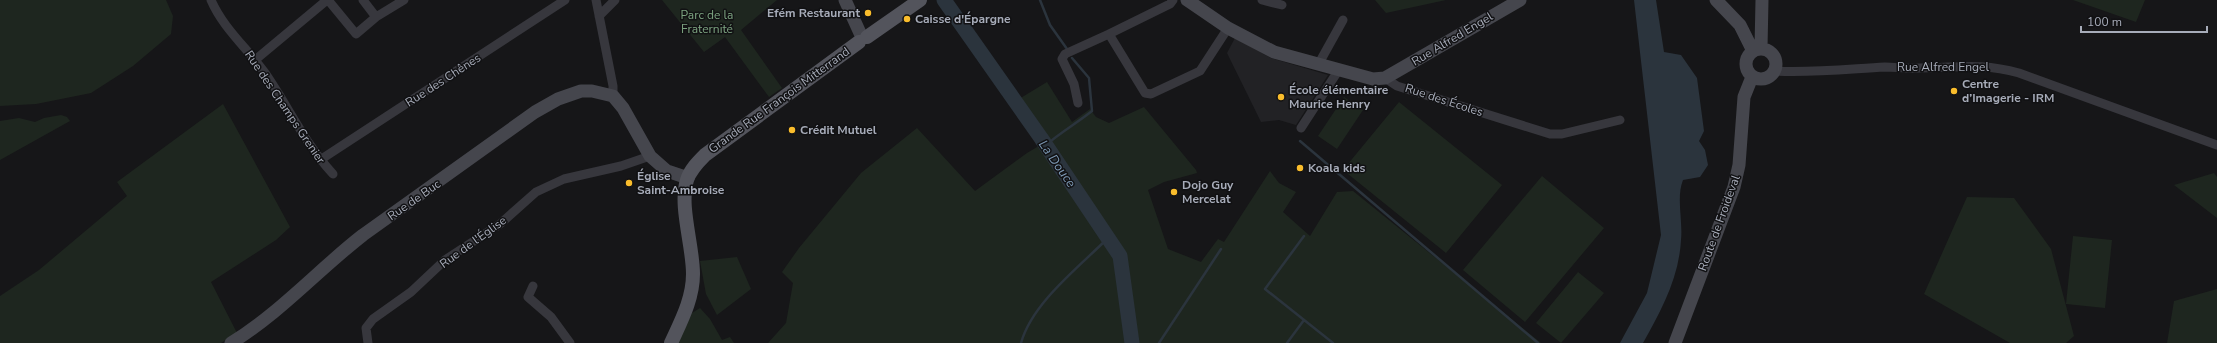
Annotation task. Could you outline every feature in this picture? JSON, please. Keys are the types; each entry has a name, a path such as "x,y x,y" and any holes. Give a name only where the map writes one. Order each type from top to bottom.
{"main road":[{"name":"Grande Rue François Mitterrand","path":"671,343 686,310 692,284 692,257 685,192 688,178 705,155 862,37 920,0"}],"street":[{"name":"Rue des Champs Grenier","path":"211,0 217,15 255,60 320,160 333,174"},
{"path":"255,60 328,0 356,34 376,17 404,0"},
{"path":"363,0 376,17"},
{"name":"Rue des Chênes","path":"320,160 565,0"},
{"path":"596,0 613,86 613,96 623,108 650,156 667,172 688,178"},
{"path":"599,16 615,0"},
{"path":"845,0 862,37"},
{"path":"1078,103 1074,84 1062,59 1064,54 1170,4 1173,0"},
{"name":"Rue des Écoles","path":"1187,0 1228,28 1274,52 1338,71 1373,78 1390,75 1397,86 1550,134 1562,134 1620,120"},
{"path":"1262,0 1282,5"},
{"name":"Rue Alfred Engel","path":"1390,75 1520,0"},
{"path":"1716,0 1740,25 1757,50"},
{"path":"1757,50 1762,0"},
{"path":"1318,65 1343,20"},
{"path":"1109,34 1145,93 1152,94 1200,71 1228,28"},
{"path":"1757,50 1770,52 1776,61 1775,71 1772,75 1762,80 1752,77 1746,69 1746,58 1757,50"},
{"name":"Rue Alfred Engel","path":"1775,71 1793,72 1986,66 2019,73 2172,130 2217,145"},
{"path":"1301,128 1338,71"},
{"name":"Route de Froideval","path":"1674,343 1734,187 1740,165 1744,97 1752,77"},
{"name":"Rue de Buc","path":"231,343 278,311 340,252 535,112 558,99 582,91 592,91 613,96"},
{"name":"Rue de l'Église","path":"368,343 366,328 373,319 411,292 445,260 500,224 536,192 564,179 621,166 650,156"},
{"path":"533,286 528,297 551,317 570,343"}],"shaded area":[{"path":"1634,0 1656,0 1664,52 1681,55 1697,78 1704,131 1699,141 1705,150 1708,165 1700,177 1683,180 1680,194 1680,254 1673,281 1656,319 1643,343 1620,343 1647,293 1661,235"},
{"name":"École élémentaire Maurice Henry","path":"1235,38 1271,58 1328,75 1296,125 1279,120 1261,122 1227,53"}],"green space":[{"path":"0,0 166,0 173,16 171,34 133,66 91,93 36,104 0,106"},
{"name":"Parc de la Fraternité","path":"662,0 777,0 741,30 782,88 769,97 725,37 704,52"},
{"path":"1375,0 1446,0 1386,13"},
{"path":"2073,0 2145,0 2136,22"},
{"path":"1047,82 1072,122 1090,109 1096,117 1109,123 1144,107 1196,170 1197,173 1164,182 1148,190 1168,249 1201,262 1218,239 1224,242 1270,171 1279,183 1296,192 1283,212 1310,236 1337,192 1353,191 1541,343 768,343 786,323 793,283 782,272 799,248 861,173 917,128 975,191 1027,153 1049,140 1019,99"},
{"path":"1344,97 1363,110 1337,149 1318,136"},
{"path":"1399,102 1502,185 1446,253 1343,170"},
{"path":"223,104 290,227 276,240 211,282 237,333 221,343 0,343 0,296 39,270 127,196 117,182"},
{"path":"61,115 67,117 70,121 0,160 0,121 19,118 35,122 44,118"},
{"path":"2214,173 2217,177 2217,218 2174,185"},
{"path":"1542,176 1604,228 1525,322 1463,270"},
{"path":"1967,197 2014,198 2051,249 2074,336 2066,343 2010,343 1924,294"},
{"path":"2073,236 2112,240 2105,308 2066,304"},
{"path":"737,257 751,289 717,315 706,294 700,261"},
{"path":"1578,272 1604,293 1561,343 1536,323"},
{"path":"2217,289 2217,343 2167,343 2174,301"},
{"path":"700,308 710,319 722,340 730,337 734,343 678,343 692,313"}],"waterway":[{"name":"La Douce","path":"944,0 1041,138 1120,256 1132,343"},
{"path":"1040,0 1050,25 1067,49"},
{"path":"1046,145 1092,111 1089,78 1072,58"},
{"path":"1300,141 1538,343"},
{"path":"1304,236 1265,289 1333,343"},
{"path":"1021,343 1035,314 1046,300 1058,286 1108,238"},
{"path":"1159,343 1221,249"},
{"path":"1287,343 1304,320"}],"place":[{"name":"Efém Restaurant","path":"868,13"},
{"name":"Caisse d'Épargne","path":"907,19"},
{"name":"Centre d’Imagerie - IRM","path":"1954,91"},
{"name":"École élémentaire Maurice Henry","path":"1281,97"},
{"name":"Crédit Mutuel","path":"792,130"},
{"name":"Koala kids","path":"1300,168"},
{"name":"Église Saint-Ambroise","path":"629,183"},
{"name":"Dojo Guy Mercelat","path":"1174,192"}]}
